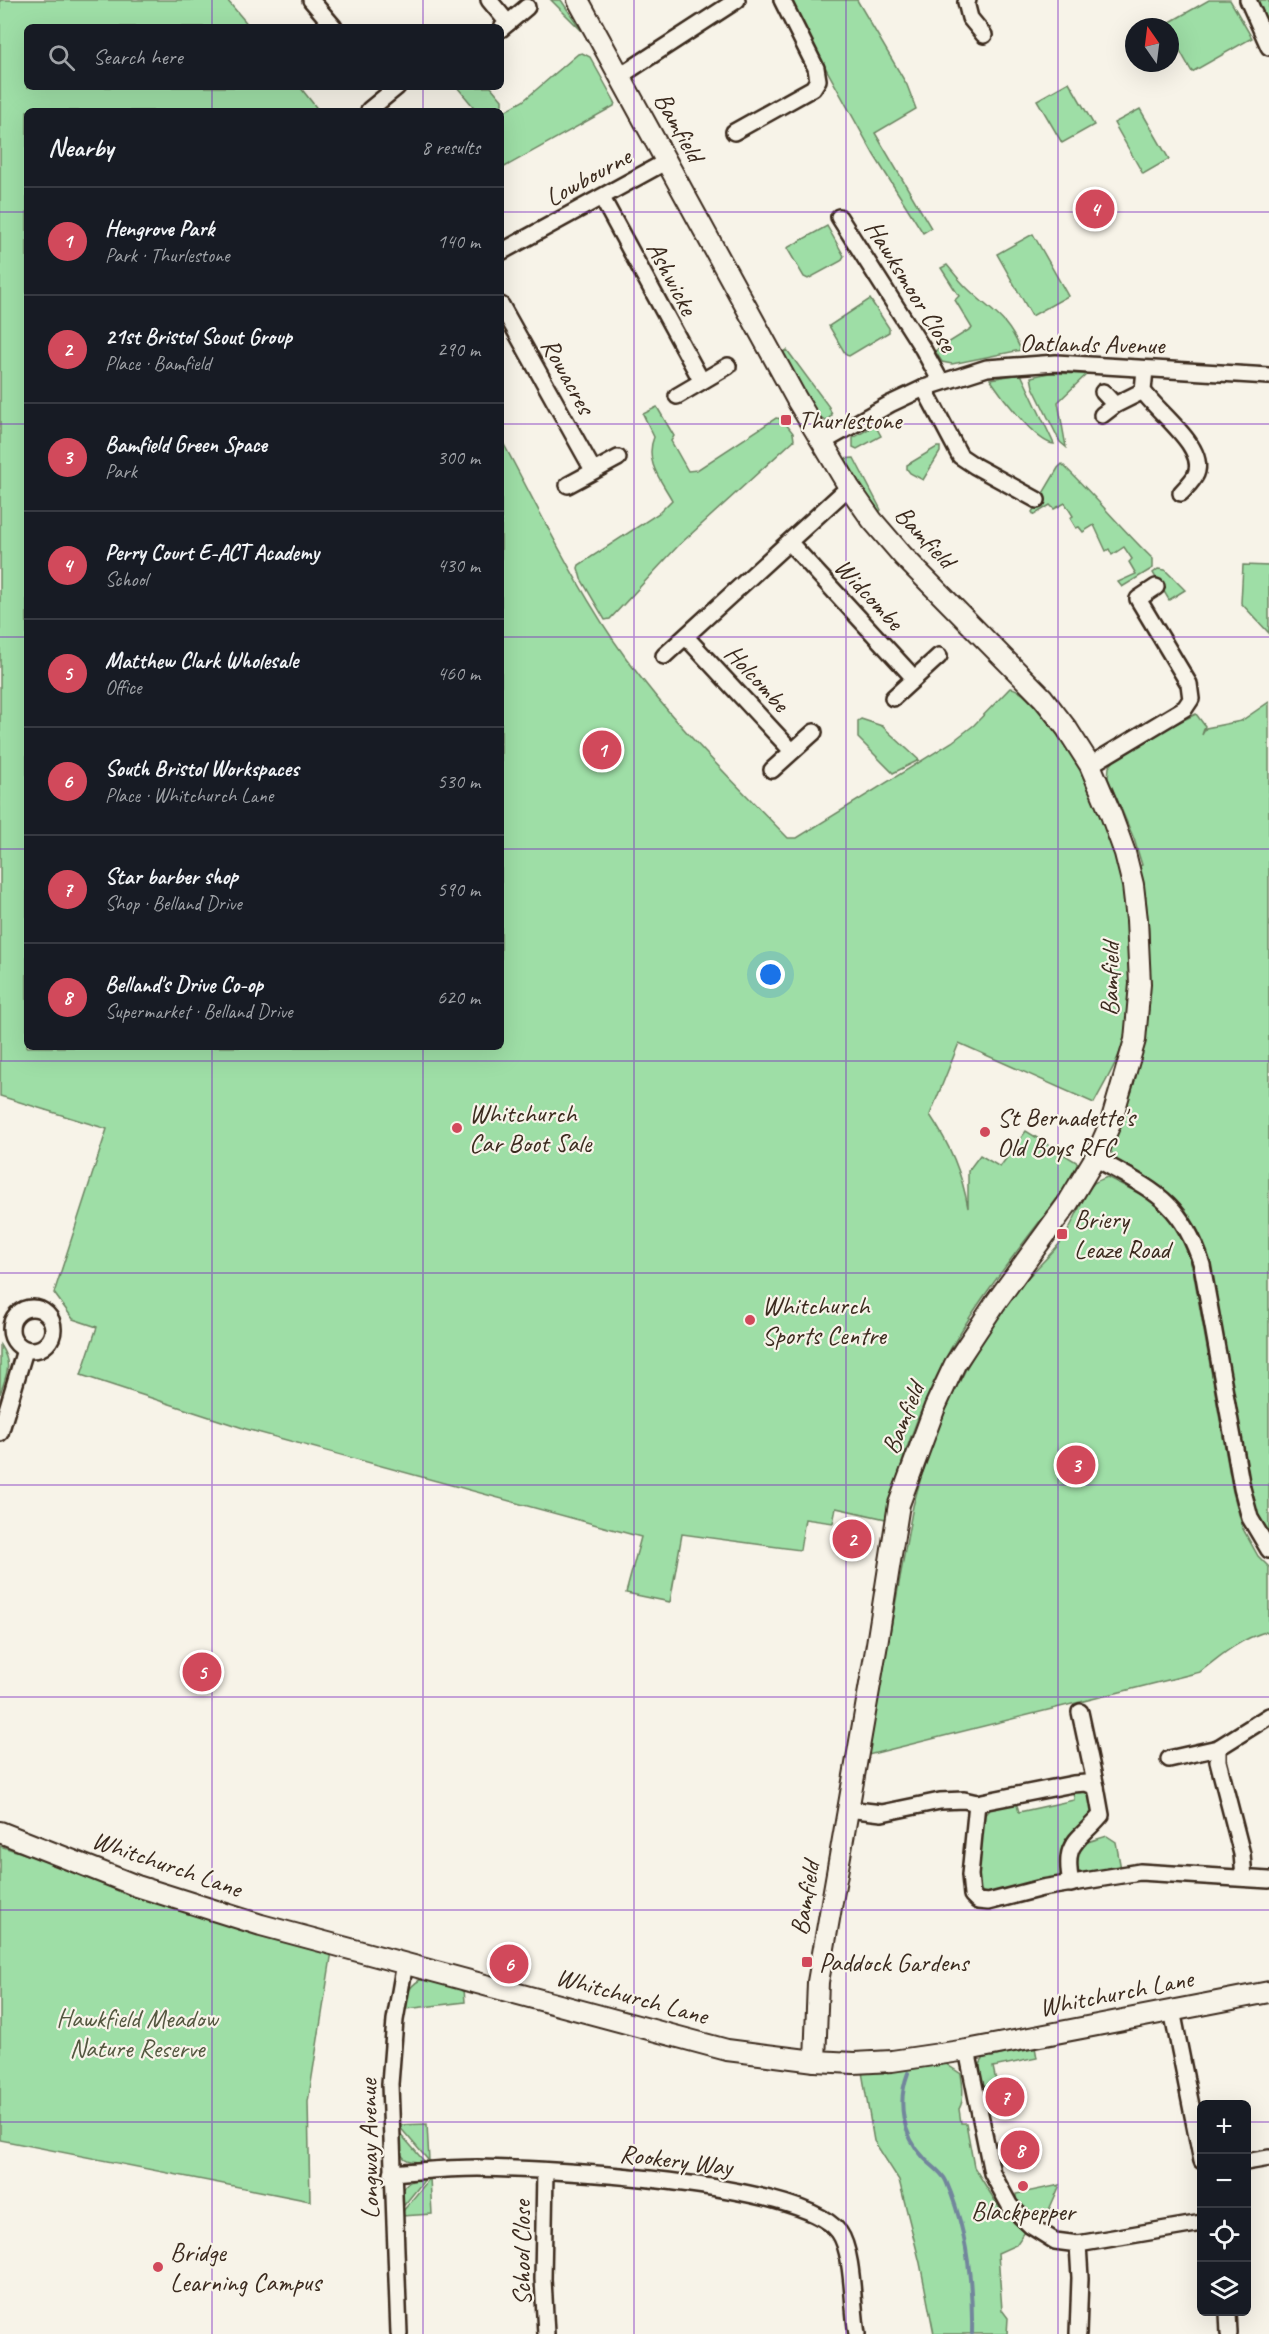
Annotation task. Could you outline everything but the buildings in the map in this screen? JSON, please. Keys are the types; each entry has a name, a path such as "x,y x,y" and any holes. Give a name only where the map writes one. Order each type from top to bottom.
{"street":[{"path":"311,0 331,24"},
{"path":"489,0 504,24"},
{"name":"Bamfield","path":"578,0 797,399 849,487 872,520 903,556 1043,698 1067,729 1090,765 1110,812 1125,853 1133,885 1140,952 1140,984 1135,1040 1116,1108 1095,1158 1068,1203 967,1344 935,1407 899,1504 818,1982 815,2061"},
{"path":"620,76 737,0"},
{"path":"734,132 813,88 818,80 816,68 782,0"},
{"path":"968,0 966,2 970,18 984,35"},
{"path":"1248,0 1269,47"},
{"path":"505,26 527,7"},
{"path":"371,108 389,90"},
{"name":"Lowbourne","path":"504,250 667,161"},
{"name":"Ashwicke","path":"602,198 700,380"},
{"name":"Hawksmoor Close","path":"839,217 923,348 941,382"},
{"name":"Rowacres","path":"504,309 592,470"},
{"name":"Oatlands Avenue","path":"823,442 890,404 924,388 987,369 1056,363 1269,376"},
{"path":"677,396 700,380 728,366"},
{"path":"1145,369 1143,391 1150,402 1192,446 1197,458 1196,474 1181,493"},
{"path":"924,388 952,436 960,456 1037,500"},
{"path":"1102,415 1115,405 1143,391"},
{"path":"1103,392 1115,405"},
{"path":"568,485 618,458"},
{"path":"664,656 849,487"},
{"name":"Widcombe","path":"790,543 914,678"},
{"path":"1090,765 1185,708 1191,699 1189,684 1138,599 1156,587"},
{"name":"Holcombe","path":"686,637 792,751"},
{"path":"892,698 939,656"},
{"name":"Holcombe","path":"772,770 814,732"},
{"path":"1095,1158 1160,1195 1176,1213 1193,1239 1202,1265 1242,1488 1250,1518 1269,1550"},
{"path":"33,1307 39,1309 49,1316 58,1338 40,1349 25,1350 13,1339 6,1320 20,1311 33,1307"},
{"path":"0,1433 25,1350"},
{"path":"1071,1884 1067,1864 1068,1852 1075,1841 1101,1815 1080,1712"},
{"path":"1169,1759 1218,1748 1269,1716"},
{"path":"1218,1748 1218,1761 1242,1854 1244,1878"},
{"path":"847,1809 882,1813 940,1801 964,1800 977,1803 1073,1784 1086,1783 1096,1787"},
{"path":"977,1803 970,1875 972,1895 978,1901 988,1902 1042,1888 1151,1871 1269,1880"},
{"name":"Whitchurch Lane","path":"0,1832 137,1886 261,1925 727,2050 815,2061 854,2063 892,2061 967,2050 1269,1992"},
{"name":"Longway Avenue","path":"399,2334 390,2072 395,2020 405,1963"},
{"path":"1172,2010 1201,2154"},
{"path":"967,2050 992,2173 1010,2206 1031,2226 1055,2241 1078,2244 1197,2224"},
{"path":"1251,2161 1269,2158"},
{"name":"Rookery Way","path":"392,2173 478,2168 604,2175 732,2191 778,2200 812,2211 826,2219 838,2231 847,2246 857,2334"},
{"name":"School Close","path":"545,2171 543,2279 546,2334"},
{"path":"1078,2244 1080,2278 1078,2334"},
{"path":"1228,2316 1229,2334"}],"green space":[{"path":"0,0 227,0 247,24 24,24 24,90 302,90 317,108 24,108 24,1050 504,1050 504,445 576,579 608,633 626,658 683,728 788,838 797,838 952,742 974,725 1010,688 1020,692 1038,710 1067,747 1080,769 1112,840 1124,890 1128,915 1131,989 1129,1018 1122,1046 1094,1103 959,1043 930,1115 944,1137 954,1160 968,1208 968,1171 980,1155 1000,1167 1026,1131 1078,1163 1067,1185 1001,1272 955,1341 942,1365 910,1440 886,1519 836,1508 833,1523 805,1519 800,1550 682,1534 670,1602 626,1593 641,1537 246,1429 81,1375 97,1327 73,1319 54,1293 107,1129 0,1096"},
{"path":"551,0 561,0 582,31"},
{"path":"788,0 857,0 907,85 916,109 875,133 931,228 923,233 874,155"},
{"path":"1209,0 1230,0 1252,38 1192,72 1179,49 1177,18"},
{"path":"1255,0 1269,0 1269,24"},
{"path":"582,53 590,57 615,102 614,106 504,167 504,111 523,101"},
{"path":"1069,82 1094,125 1062,143 1037,100"},
{"path":"460,90 494,90 502,100 500,108 474,108"},
{"path":"1140,109 1169,159 1143,174 1114,123"},
{"path":"827,226 844,256 841,261 808,279 804,277 787,248"},
{"path":"1033,234 1068,296 1032,316 997,254"},
{"path":"947,265 966,287 1004,321 1021,350 952,364 942,362 935,351 972,328 955,300 959,296 941,268"},
{"path":"870,299 889,328 889,332 849,356 846,355 829,326"},
{"path":"787,350 829,407 832,415 826,421 815,413 782,353"},
{"path":"1049,373 1087,374 1058,402 1066,447 1060,442 1033,387 1031,377"},
{"path":"1021,374 1054,444 1046,442 1028,427 990,379"},
{"path":"657,407 674,436 671,441 688,471 697,470 776,418 782,419 793,433 794,440 678,546 610,619 605,620 581,579 578,568 579,565 659,513 672,500 652,462 651,446 654,437 643,414"},
{"path":"875,425 881,436 857,449 853,447 853,438"},
{"path":"940,447 940,452 923,480 910,473 907,465"},
{"path":"854,458 881,510 878,514 842,459"},
{"path":"1062,464 1153,559 1153,568 1122,587 1118,582 1136,574 1129,562 1132,559 1124,547 1112,555 1109,549 1106,551 1094,525 1083,532 1079,527 1076,528 1070,518 1073,516 1065,503 1054,509 1050,505 1034,515 1032,512"},
{"path":"1243,565 1269,566 1269,633 1241,603"},
{"path":"1158,569 1165,570 1185,590 1169,600 1153,573"},
{"path":"1269,702 1269,1544 1255,1511 1214,1305 1190,1222 1174,1200 1148,1180 1116,1162 1111,1151 1132,1091 1143,1047 1149,1008 1149,932 1146,898 1139,866 1142,865 1134,839 1108,778 1109,767 1117,757 1196,714 1205,726 1202,735 1206,728 1241,721"},
{"path":"861,719 882,726 919,760 893,773 858,738 858,721"},
{"path":"1107,1177 1142,1195 1161,1208 1179,1233 1187,1251 1193,1270 1233,1492 1243,1529 1258,1556 1269,1567 1269,1631 1241,1642 1200,1672 868,1755 913,1506 942,1420 954,1392 999,1314 1022,1283 1063,1239 1090,1188 1094,1183"},
{"path":"0,1345 8,1369 0,1394"},
{"path":"1073,1790 1087,1793 1090,1796 1093,1814 1063,1845 1059,1878 990,1896 982,1891 976,1879 983,1818 986,1813 997,1806 1016,1802 1019,1812 1074,1800"},
{"path":"1107,1836 1116,1842 1121,1869 1083,1875 1080,1873 1076,1868 1073,1852 1078,1845"},
{"name":"Hawkfield Meadow Nature Reserve","path":"0,1846 332,1951 308,2102 310,2201 0,2140"},
{"path":"420,1980 430,1980 464,1989 465,2002 406,2009 408,1992"},
{"path":"1035,2047 1037,2058 993,2067 997,2086 988,2088 981,2082 980,2065 991,2053 992,2057"},
{"path":"946,2064 961,2074 963,2096 959,2109 961,2123 966,2123 974,2167 1002,2212 1025,2232 1016,2245 998,2253 1002,2310 1008,2318 1007,2334 934,2334 920,2263 899,2180 874,2141 862,2072 908,2069"},
{"path":"427,2124 429,2161 398,2125"},
{"path":"398,2131 424,2161 415,2162 405,2159 400,2150"},
{"path":"426,2178 401,2209 401,2195 404,2186 412,2181"},
{"path":"430,2178 432,2214 402,2216 403,2211"},
{"path":"1060,2185 1044,2221 1025,2210 1016,2201 1016,2194"}],"waterway":[{"path":"908,2073 902,2107 906,2129 917,2149 946,2181 964,2237 970,2275 972,2334"}],"place":[{"name":"Perry Court E-ACT Academy","path":"1095,209"},
{"name":"Thurlestone","path":"786,420"},
{"name":"Hengrove Park","path":"602,750"},
{"name":"Whitchurch Car Boot Sale","path":"457,1128"},
{"name":"St Bernadette's Old Boys RFC","path":"985,1132"},
{"name":"Briery Leaze Road","path":"1062,1234"},
{"name":"Whitchurch Sports Centre","path":"750,1320"},
{"name":"Bamfield Green Space","path":"1076,1465"},
{"name":"21st Bristol Scout Group","path":"852,1539"},
{"name":"Matthew Clark Wholesale","path":"202,1672"},
{"name":"Paddock Gardens","path":"807,1962"},
{"name":"South Bristol Workspaces","path":"509,1964"},
{"name":"Star barber shop","path":"1005,2097"},
{"name":"Belland's Drive Co-op","path":"1020,2150"},
{"name":"Blackpepper","path":"1023,2186"},
{"name":"Bridge Learning Campus","path":"158,2267"}]}
